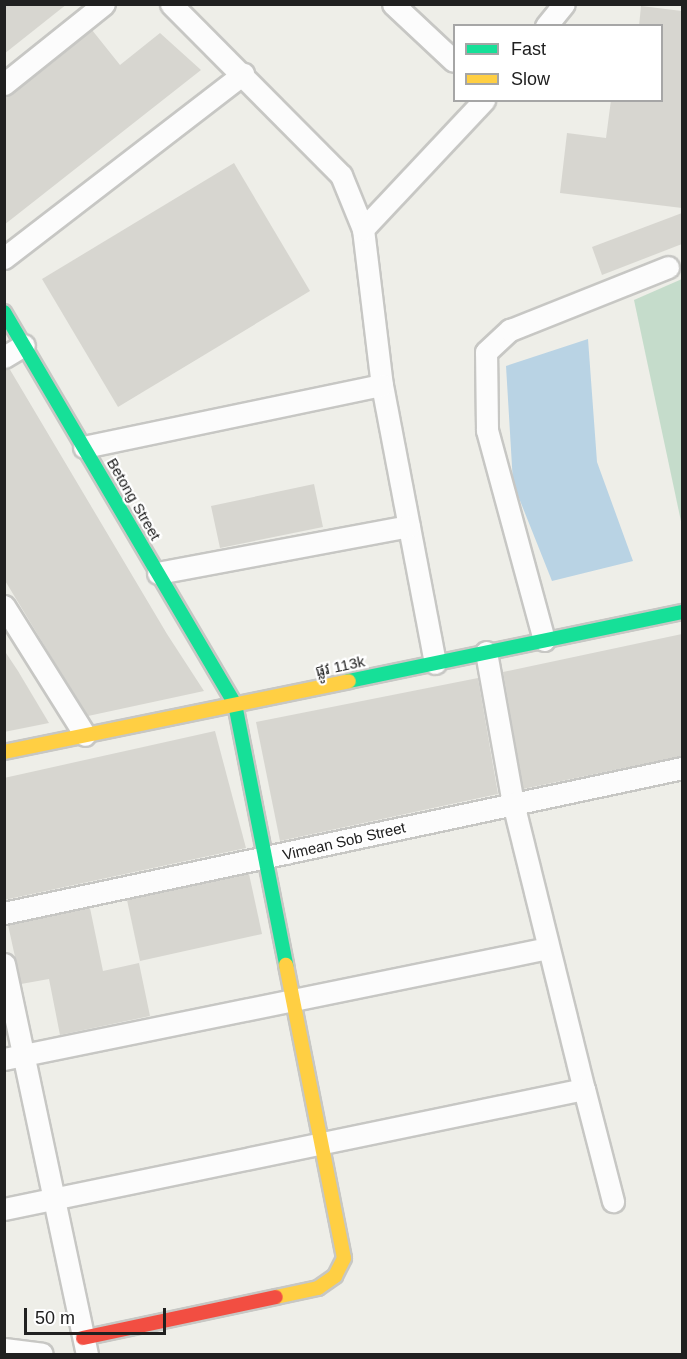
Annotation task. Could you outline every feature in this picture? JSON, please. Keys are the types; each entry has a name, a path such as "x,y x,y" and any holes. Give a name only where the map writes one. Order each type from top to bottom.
{"street":[{"path":"4,84 104,4"},
{"path":"171,4 341,175 363,229 382,385 435,663"},
{"path":"393,4 453,60"},
{"path":"548,24 564,4"},
{"path":"4,258 243,74"},
{"path":"363,229 482,102"},
{"path":"544,640 488,430 486,352 510,330 668,267"},
{"name":"Betong Street","path":"4,312 235,704"},
{"path":"4,357 24,345"},
{"path":"84,447 382,385"},
{"path":"158,573 409,526"},
{"path":"4,606 85,735"},
{"name":"ផ្លូវ 113k","path":"4,752 682,612"},
{"path":"486,652 513,802 613,1201"},
{"path":"4,964 14,1057 54,1198 85,1346 318,1288 335,1276 344,1258 261,860 235,704"},
{"name":"Vimean Sob Street","path":"4,913 261,860 513,802 682,768"},
{"path":"14,1057 548,948"},
{"path":"4,1209 584,1089"},
{"path":"4,1349 42,1354"}],"green space":[{"path":"682,279 682,526 634,300"}],"water":[{"path":"588,339 597,462 633,561 552,581 513,483 506,366"}],"building":[{"path":"4,4 67,4 4,54"},
{"path":"641,6 682,11 682,208 560,193 567,133 606,138 611,102 663,102 663,24 639,24"},
{"path":"92,30 120,65 160,33 201,70 4,225 4,97"},
{"path":"234,163 310,291 118,407 42,279"},
{"path":"682,213 682,244 602,275 592,247"},
{"path":"9,368 167,634 204,691 88,716 4,579 4,370"},
{"path":"314,484 323,527 220,548 211,506"},
{"path":"682,634 682,756 523,789 503,672"},
{"path":"4,650 18,671 49,723 4,732"},
{"path":"478,678 498,794 280,841 256,722"},
{"path":"215,731 246,848 4,900 4,778"},
{"path":"249,874 262,934 140,961 127,900"},
{"path":"90,908 103,971 139,963 150,1016 60,1035 49,979 21,984 8,925"}],"traffic: fast":[{"path":"4,312 235,704 286,965"},
{"path":"349,681 682,612"}],"traffic: slow":[{"path":"4,752 349,681"},
{"path":"276,1297 318,1288 335,1276 344,1258 286,965"}],"traffic: jam":[{"path":"83,1338 276,1297"}]}
